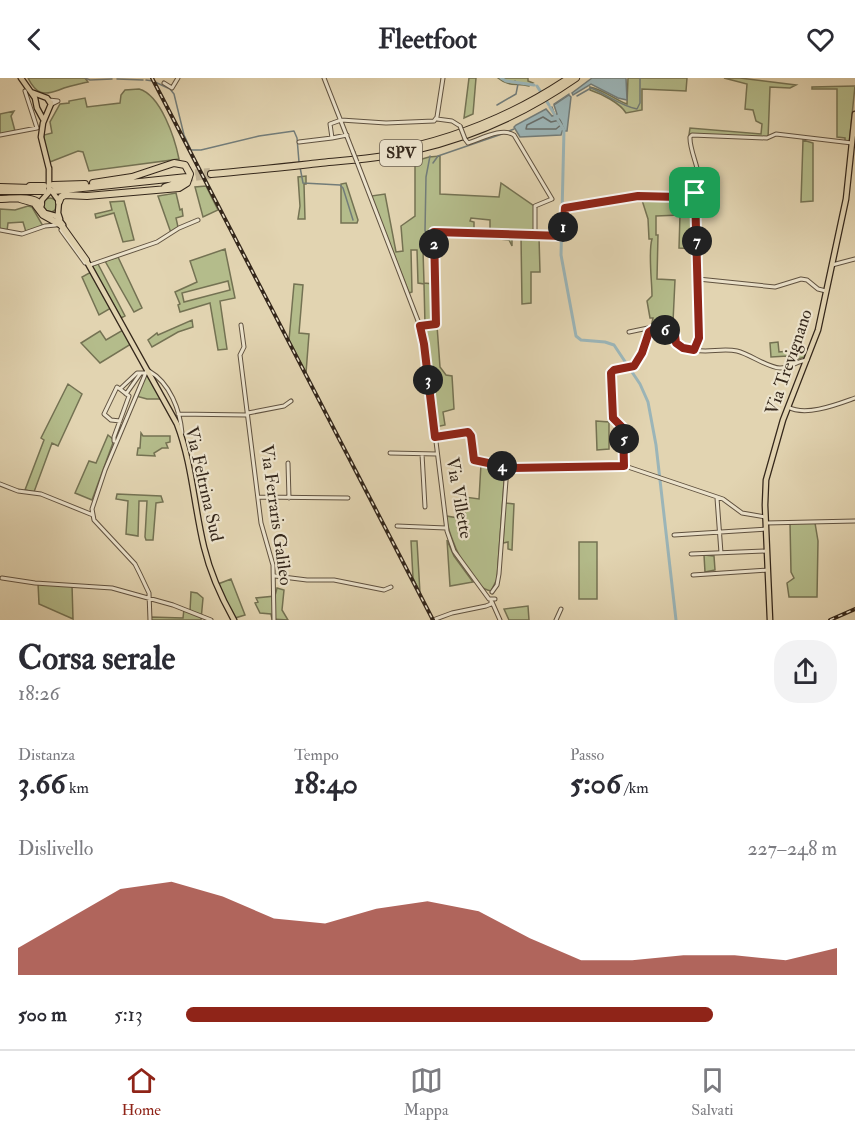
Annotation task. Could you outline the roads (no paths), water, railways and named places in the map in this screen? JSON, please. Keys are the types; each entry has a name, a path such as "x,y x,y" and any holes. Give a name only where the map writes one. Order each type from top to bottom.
{"highway":[{"name":"SPV","path":"568,78 506,114 431,142 370,154 211,174 386,156 442,143 477,132 515,115 576,78"},
{"path":"54,190 132,177 176,163 184,164 189,170 189,179 183,187 155,192 65,195 59,202"},
{"path":"54,190 187,176"},
{"path":"93,183 187,176"},
{"path":"144,192 164,188 187,176"},
{"path":"0,188 45,190"},
{"path":"0,199 35,200 41,204"},
{"path":"20,199 33,203 43,215 61,225 88,263"}],"main road":[{"path":"21,78 43,116 42,141 49,168 51,191 54,190 59,202 58,210 51,214"},
{"path":"28,91 49,100 50,108 43,123"},
{"path":"37,107 43,97"},
{"path":"37,107 50,108"},
{"name":"Via Trevignano","path":"770,620 765,520 767,475 788,407 818,330 846,199 855,114"},
{"path":"45,190 49,192 49,168"},
{"path":"45,190 54,190"},
{"path":"41,204 45,190"},
{"name":"Via Feltrina Sud","path":"41,204 43,210 56,216 68,232"},
{"name":"Via Feltrina Sud","path":"58,210 59,217 88,263 171,410 182,438 206,555 214,579 234,620"}],"street":[{"path":"164,83 172,88 178,78"},
{"name":"Via Villette","path":"324,78 420,326 446,528 454,551 483,590 491,597"},
{"path":"435,120 442,78"},
{"path":"0,135 37,128 28,91"},
{"path":"31,110 37,107"},
{"path":"332,138 330,124 341,120 386,123 452,121 460,126 468,143 501,131 509,132 514,135 552,199 535,206 535,235"},
{"path":"694,350 699,338 695,193 698,191 699,182 690,148 690,137 692,135 767,138 776,134 852,143"},
{"path":"298,141 347,135"},
{"path":"420,326 436,324 434,232 561,236 565,208 638,196 679,197 695,193"},
{"path":"88,263 157,242 179,228 198,220"},
{"name":"Via Feltrina Sud","path":"0,231 22,234 45,226 57,225 77,254 85,263 88,263"},
{"path":"832,265 855,259"},
{"path":"698,279 775,287 801,279 826,291"},
{"name":"Via Ferraris Galileo","path":"241,326 244,347 240,354 248,405 247,414 250,420 262,526 274,575 274,620"},
{"path":"629,332 648,328 672,331 680,347 703,351 722,349 735,351 778,368 789,367 807,360"},
{"path":"624,466 624,430 621,424 613,418 611,376 614,370 631,368 640,357 651,330"},
{"path":"120,389 137,373 148,371"},
{"path":"148,371 161,380 171,394 178,414 182,438"},
{"path":"148,371 105,470 93,503 93,515 103,531 135,564 149,593 150,620"},
{"path":"114,441 129,396 128,392 140,374"},
{"path":"120,421 111,420 104,414 117,387 128,392"},
{"path":"788,407 800,411 808,410 833,406 855,398"},
{"path":"178,414 247,414 284,406 291,401"},
{"path":"435,437 468,432 471,436 474,460 507,467 624,466 659,476 717,498 730,503 740,512 765,520 855,521"},
{"path":"390,453 437,454"},
{"path":"422,454 425,507"},
{"path":"288,463 289,498"},
{"path":"433,620 491,603 499,574 507,467"},
{"path":"1,485 18,491 41,494 93,515"},
{"path":"258,497 348,498"},
{"path":"717,498 721,553"},
{"path":"397,525 446,528"},
{"path":"674,535 766,530"},
{"path":"691,554 767,551"},
{"path":"693,574 768,570"},
{"path":"274,575 310,581 334,580 384,590 391,587"},
{"path":"2,578 35,583 100,586 150,599 211,620"},
{"path":"491,597 500,620"},
{"path":"486,606 495,610"},
{"path":"556,620 561,609"}],"water":[{"path":"592,78 626,78 627,100 618,98 591,84 573,95 572,93"},
{"path":"569,95 571,97 567,131 559,119 557,120 563,129 561,135 520,137 514,127 516,125 546,109 552,116 557,114 554,105"}],"waterway":[{"path":"85,78 90,80 112,79"},
{"path":"501,78 506,81 534,85"},
{"path":"577,96 591,88 637,109 640,103 640,78"},
{"path":"117,79 143,80"},
{"path":"146,80 153,81"},
{"path":"497,105 516,94 518,84 515,81"},
{"path":"155,82 170,89 174,94 184,135 191,150 201,150 259,136 294,131 297,138 299,162"},
{"path":"537,86 549,105"},
{"path":"554,104 569,94"},
{"path":"550,107 564,130 561,255 576,336 581,340 614,345 640,384 648,402 656,445 676,620"},
{"path":"552,107 554,113"},
{"path":"509,131 514,129"},
{"path":"433,163 438,156 502,134"},
{"path":"430,156 426,177 425,231 433,235"},
{"path":"300,167 303,183 340,185 353,220"}],"tunnel":[{"path":"186,173 211,171"},
{"path":"187,179 211,176"}],"railway":[{"path":"152,78 433,620"},
{"path":"830,620 855,609"}]}
